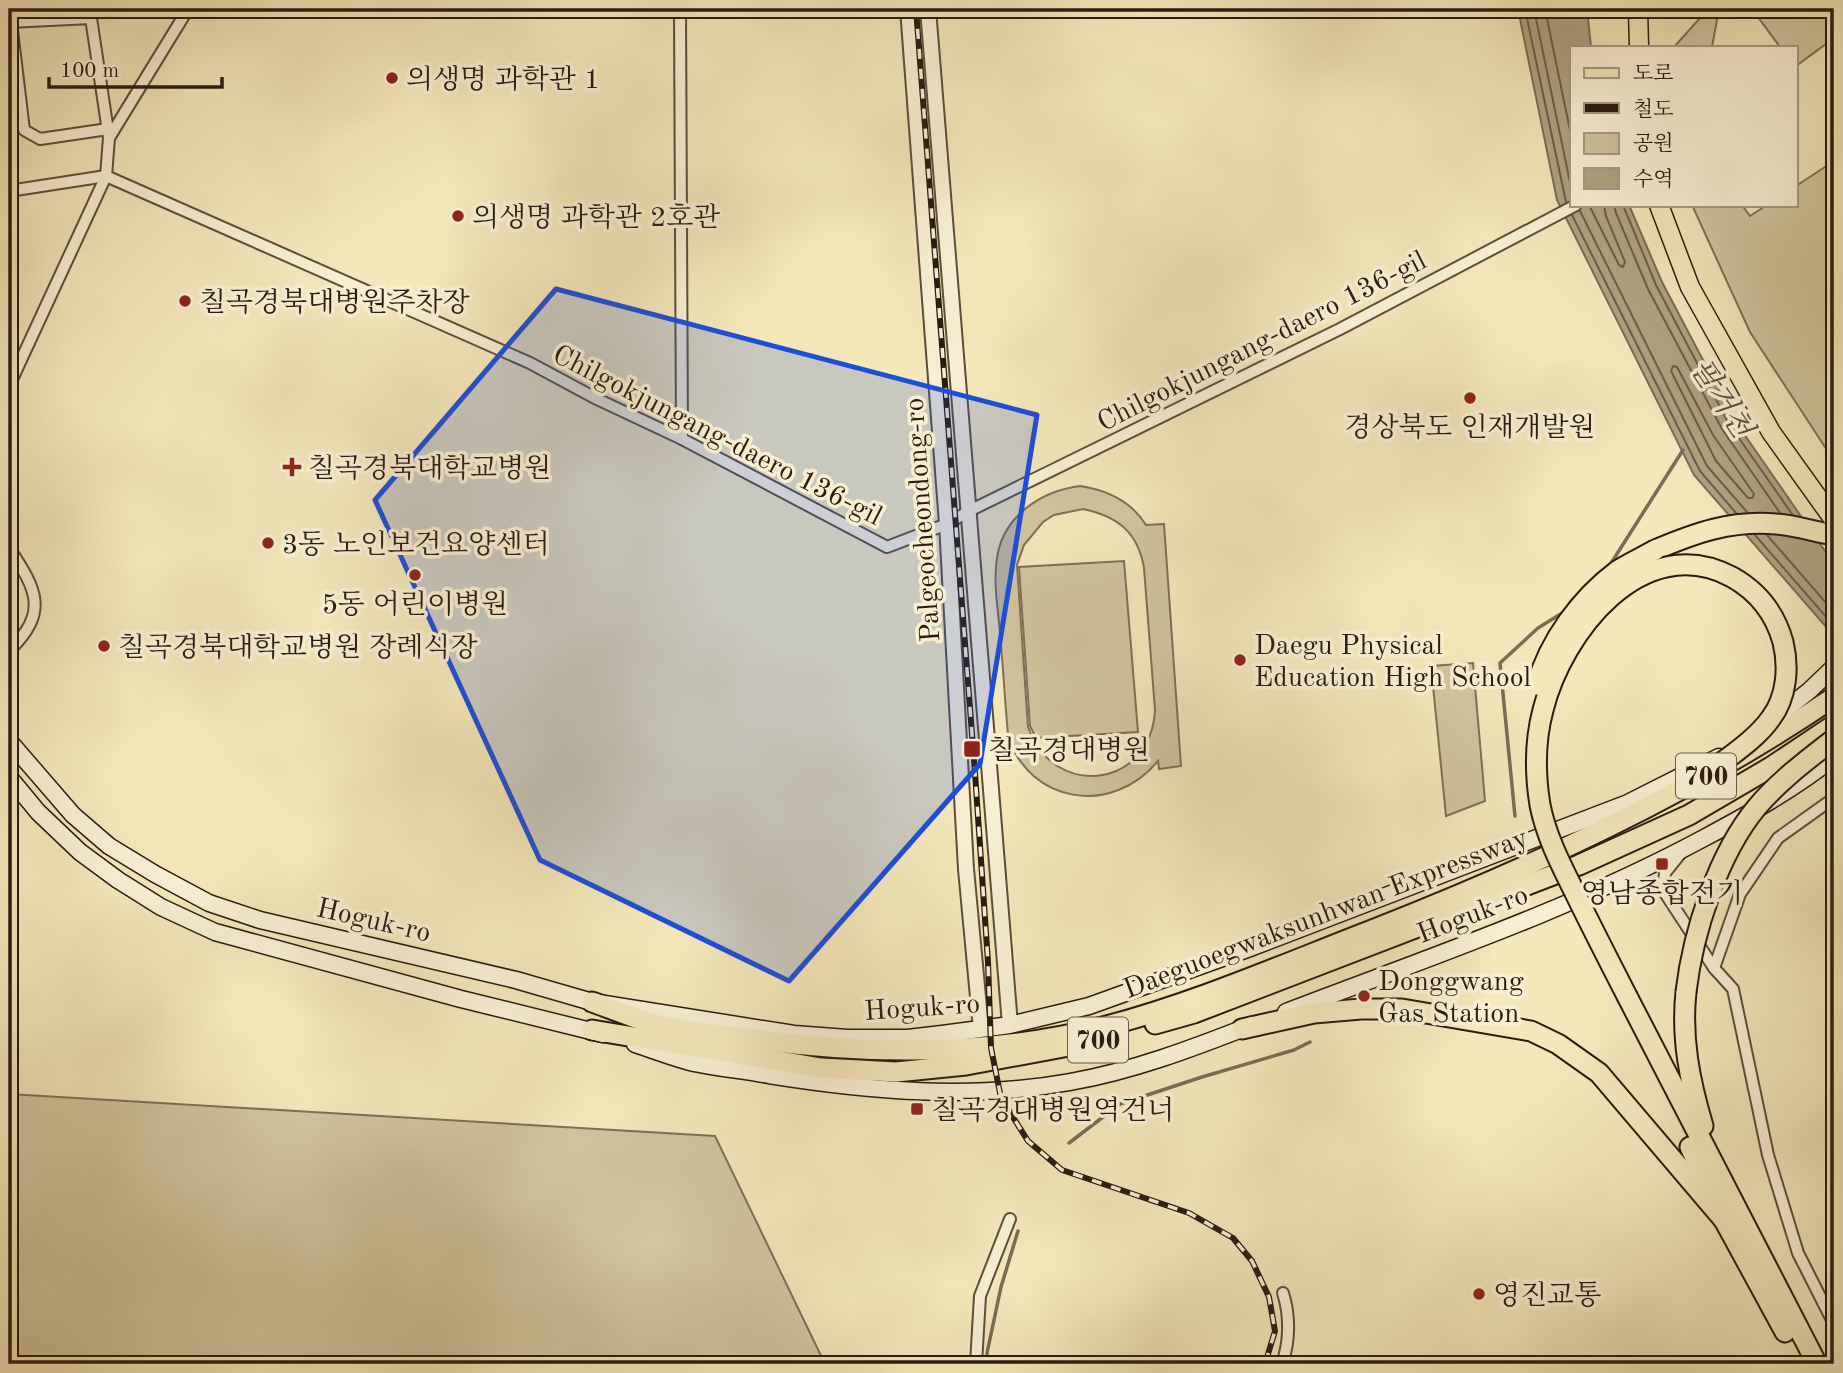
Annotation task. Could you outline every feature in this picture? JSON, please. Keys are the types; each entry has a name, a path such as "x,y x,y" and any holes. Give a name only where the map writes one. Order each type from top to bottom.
{"highway":[{"path":"1625,999 1566,894 1535,817 1529,786 1530,710 1552,644 1574,614 1618,571 1655,550 1695,533 1739,523 1777,524 1834,536"},
{"path":"1703,777 1764,728 1773,716 1779,706 1785,683 1783,644 1767,607 1739,581 1705,567 1660,569 1630,581 1611,596 1577,633 1556,670 1538,734 1538,787 1544,823 1566,876 1802,1364"},
{"name":"Daeguoegwaksunhwan Expressway","path":"592,1002 662,1026 809,1047 929,1050 969,1048 1059,1036 1102,1027 1153,1012 1248,977 1495,881 1654,806 1784,730 1834,696"},
{"name":"Daeguoegwaksunhwan Expressway","path":"592,1030 821,1068 896,1072 1019,1057 1126,1033 1194,1013 1579,865 1689,815 1771,767 1834,725"},
{"path":"1733,1220 1696,1100 1684,1037 1686,992 1693,946 1718,876 1739,834 1756,808 1790,772 1834,739"},
{"path":"1242,1029 1314,1013 1402,1009 1531,1031 1558,1044 1599,1073 1733,1220 1817,1364"}],"main road":[{"path":"1638,9 1639,46"},
{"path":"1659,206 1690,287 1771,432 1834,520"},
{"name":"Hoguk-ro","path":"9,741 73,815 109,846 209,902 260,919 503,977 592,1002 794,1034 847,1038 908,1038 1010,1025 1089,1006 1628,803 1730,752 1809,691 1834,667"},
{"path":"1809,691 1826,691 1834,696"},
{"name":"Hoguk-ro","path":"9,777 38,812 80,852 161,907 204,927 461,999 592,1030 690,1062 808,1081 901,1091 958,1093 1068,1083 1114,1073 1242,1029 1590,895 1689,846 1790,789 1834,757"}],"street":[{"path":"108,134 188,9"},
{"path":"680,9 682,439"},
{"name":"Palgeocheondong-ro","path":"908,9 947,524 965,857 981,1028"},
{"name":"Palgeocheondong-ro","path":"928,9 1010,1025"},
{"path":"9,386 106,176 108,134 91,18 10,22 24,130 40,139 108,134"},
{"path":"9,191 106,176"},
{"name":"Chilgokjungang-daero 136-gil","path":"106,176 523,360 682,439 887,547 947,524 1340,329 1574,206"},
{"path":"9,548 25,571 34,599 34,620 25,636 9,651"},
{"path":"1714,968 1740,894 1779,838 1834,799"},
{"path":"1663,890 1665,873 1689,846"},
{"path":"1590,895 1624,884 1642,883 1663,890 1714,968 1733,989 1768,1155 1798,1252 1834,1324"},
{"path":"976,1364 980,1296 1010,1219"},
{"path":"1282,1364 1288,1348 1287,1306 1283,1293"}],"highlighted area":[{"path":"556,289 1037,415 980,764 789,981 540,860 375,500"}],"green space":[{"path":"1708,9 1719,9 1712,46 1675,46"},
{"path":"1752,9 1834,9 1834,38 1798,65 1798,46 1779,46"},
{"path":"1834,161 1834,461 1750,332 1692,206 1743,206 1750,216 1765,206 1798,206 1798,185"},
{"path":"1080,486 1100,490 1126,503 1146,525 1164,524 1181,766 1159,769 1158,761 1139,779 1119,790 1096,795 1074,795 1053,788 1034,776 1019,758 1008,735 996,596 997,558 1007,530 1016,518 1038,500","holes":["1083,509 1116,521 1124,528 1131,535 1141,555 1155,710 1149,736 1137,756 1120,769 1099,776 1078,775 1058,766 1040,750 1028,727 1017,565 1024,545 1043,522 1054,515"]},
{"path":"1124,561 1138,732 1036,738 1030,726 1019,567"},
{"path":"1473,663 1485,801 1446,816 1431,666"},
{"path":"9,1094 715,1136 825,1364 9,1364"}],"water":[{"name":"팔거천","path":"1518,9 1587,9 1591,46 1570,46 1570,206 1629,206 1662,282 1735,421 1834,564 1834,636 1694,475 1557,200"}],"waterway":[{"path":"1608,568 1683,450"},
{"path":"1515,816 1500,663 1538,628 1567,610"},
{"path":"1069,1143 1120,1104 1294,1050 1310,1042"},
{"path":"987,1364 1001,1287 1018,1231"}],"railway":[{"path":"916,9 975,773 991,1048 1001,1098 1028,1141 1062,1170 1189,1213 1233,1238 1252,1261 1269,1297 1275,1331 1265,1364"}],"place":[{"name":"의생명 과학관 1","path":"392,78"},
{"name":"의생명 과학관 2호관","path":"458,216"},
{"name":"칠곡경북대병원주차장","path":"185,301"},
{"name":"경상북도 인재개발원","path":"1470,398"},
{"name":"칠곡경북대학교병원","path":"292,467"},
{"name":"3동 노인보건요양센터","path":"268,543"},
{"name":"5동 어린이병원","path":"415,575"},
{"name":"칠곡경북대학교병원 장례식장","path":"104,646"},
{"name":"Daegu Physical Education High School","path":"1240,660"},
{"name":"칠곡경대병원","path":"972,749"},
{"name":"영남종합전기","path":"1662,864"},
{"name":"Donggwang Gas Station","path":"1364,996"},
{"name":"칠곡경대병원역건너","path":"917,1109"},
{"name":"영진교통","path":"1479,1294"}]}
